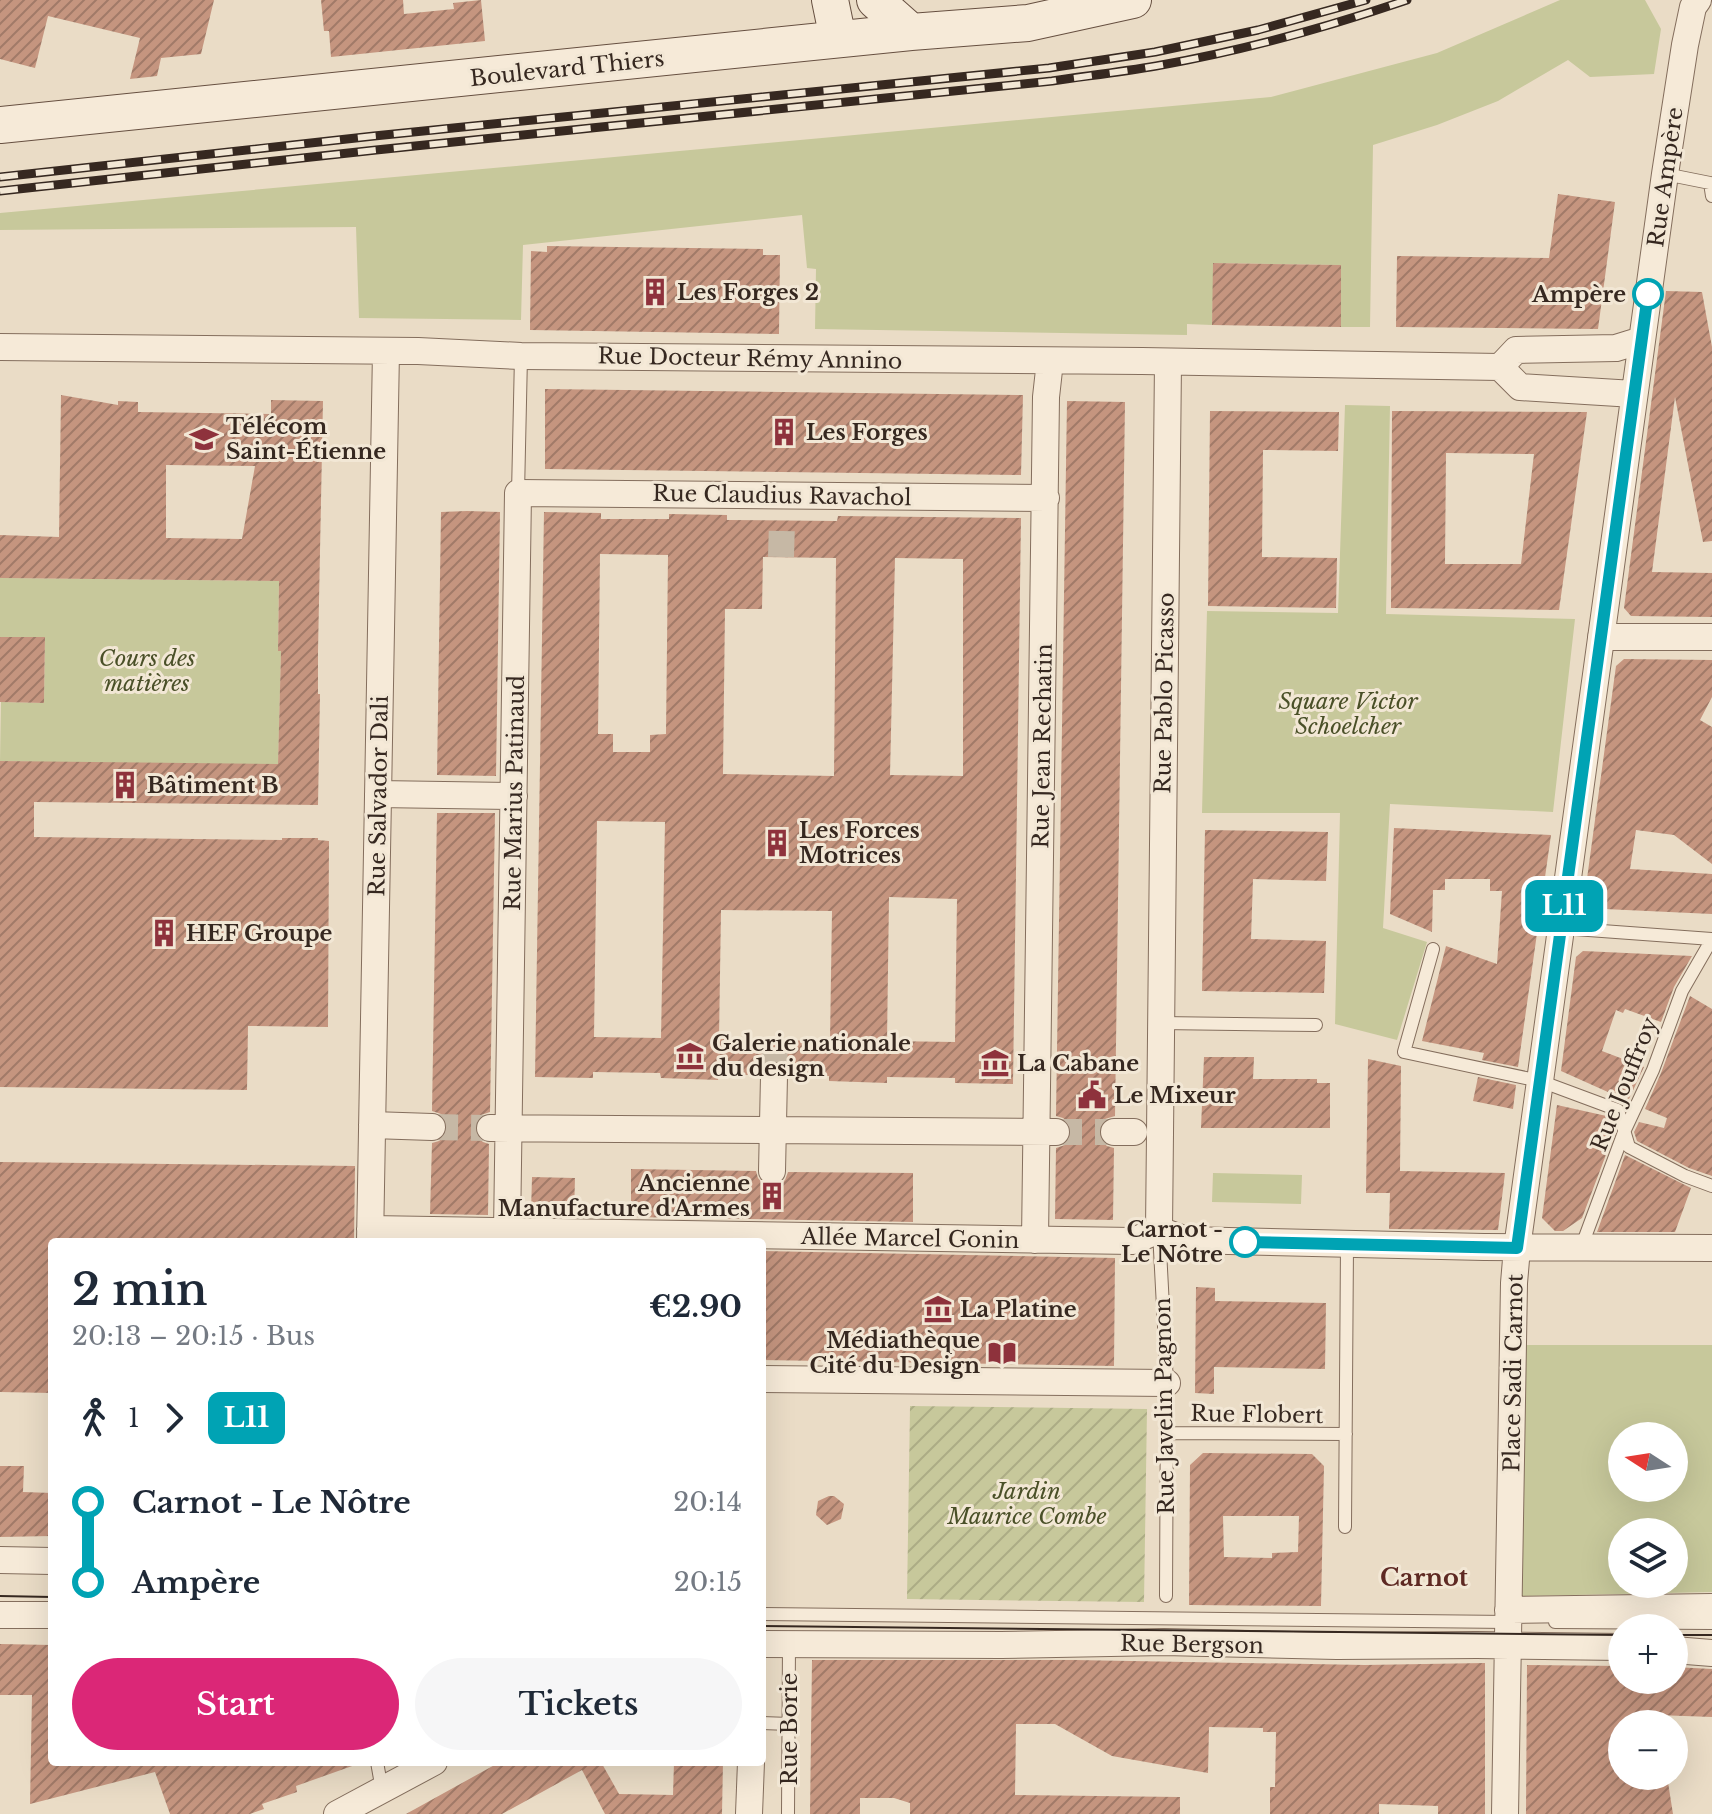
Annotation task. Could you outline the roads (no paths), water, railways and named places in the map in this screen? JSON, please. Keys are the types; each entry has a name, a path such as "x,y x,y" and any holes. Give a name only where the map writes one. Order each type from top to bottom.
{"main road":[{"path":"830,0 838,39"},
{"path":"875,0 911,32"},
{"name":"Boulevard Thiers","path":"0,125 838,39 1028,23 1133,0"}],"street":[{"name":"Rue Ampère","path":"1517,1248 1665,174 1685,45 1693,7 1698,0"},
{"name":"Rue Docteur Rémy Annino","path":"0,347 1500,367 1516,350 1616,348 1642,340"},
{"name":"Rue Salvador Dali","path":"370,1236 386,351"},
{"name":"Rue Jean Rechatin","path":"1035,1240 1046,1132 1046,397 1050,361"},
{"name":"Rue Pablo Picasso","path":"1161,1023 1168,362"},
{"path":"1500,367 1520,387 1634,394"},
{"name":"Rue Claudius Ravachol","path":"518,493 782,508 1046,498"},
{"name":"Rue Marius Patinaud","path":"507,1231 500,1128 514,796 518,493"},
{"path":"1601,637 1712,637"},
{"path":"378,794 514,796"},
{"name":"Rue Javelin Pagnon","path":"1159,1230 1161,1023"},
{"path":"772,1171 774,1076"},
{"path":"372,1125 432,1127"},
{"path":"500,1128 1046,1132"},
{"name":"Allée Marcel Gonin","path":"370,1236 772,1228 1035,1240 1133,1241 1159,1230"},
{"path":"1159,1230 1186,1240 1517,1248"},
{"name":"Place Sadi Carnot","path":"1505,1814 1517,1248 1712,1248"},
{"path":"766,1379 1167,1383"},
{"path":"0,1560 48,1561"},
{"name":"Rue Bergson","path":"766,1644 1164,1642 1328,1646 1477,1645 1508,1626 1712,1607"},
{"path":"0,1615 48,1615"},
{"name":"Rue Bergson","path":"1508,1626 1608,1644"},
{"path":"1688,1651 1712,1653"},
{"path":"337,1814 427,1766"},
{"name":"Rue Borie","path":"749,1814 751,1766"}],"lane":[{"path":"1665,174 1710,183 1712,196"},
{"name":"Rue Marius Patinaud","path":"518,493 521,356"},
{"path":"1561,928 1712,939"},
{"name":"Rue Jouffroy","path":"1581,1248 1624,1132 1653,1070 1682,991 1712,939"},
{"path":"1433,949 1404,1052 1540,1081 1618,1110 1629,1147 1685,1176 1712,1186"},
{"path":"1161,1023 1316,1025"},
{"name":"Rue Javelin Pagnon","path":"1159,1230 1167,1383 1166,1596"},
{"path":"1345,1527 1347,1245"},
{"name":"Rue Flobert","path":"1167,1433 1346,1434"},
{"path":"766,1614 1508,1626 1712,1623"},
{"name":"Rue Borie","path":"788,1814 789,1644"},
{"path":"766,1723 789,1724"},
{"path":"378,1766 382,1790"}],"tunnel":[{"path":"781,557 782,521"},
{"path":"774,1076 775,1040"},
{"path":"432,1127 490,1128"},
{"path":"1056,1132 1114,1132"}],"tram line":[{"path":"0,1596 48,1597"},
{"path":"766,1626 1608,1635"},
{"path":"1688,1635 1712,1635"}],"railway":[{"path":"0,177 1049,68 1155,52 1258,30 1366,0"},
{"path":"0,191 1052,81 1156,66 1251,46 1407,0"}],"place":[{"name":"Les Forges 2","path":"655,292"},
{"name":"Ampère","path":"1648,294"},
{"name":"Les Forges","path":"784,432"},
{"name":"Télécom Saint-Étienne","path":"204,439"},
{"name":"Bâtiment B","path":"125,785"},
{"name":"Les Forces Motrices","path":"777,843"},
{"name":"HEF Groupe","path":"164,933"},
{"name":"Galerie nationale du design","path":"690,1056"},
{"name":"La Cabane","path":"995,1063"},
{"name":"Le Mixeur","path":"1092,1095"},
{"name":"Ancienne Manufacture d'Armes","path":"772,1196"},
{"name":"Carnot - Le Nôtre","path":"1245,1242"},
{"name":"La Platine","path":"938,1309"},
{"name":"Médiathèque Cité du Design","path":"1002,1353"}],"district":[{"name":"Carnot","path":"1424,1578"}],"park label":[{"name":"Cours des matières","path":"147,670"},
{"name":"Square Victor Schoelcher","path":"1348,714"},
{"name":"Jardin Maurice Combe","path":"1027,1504"}]}
